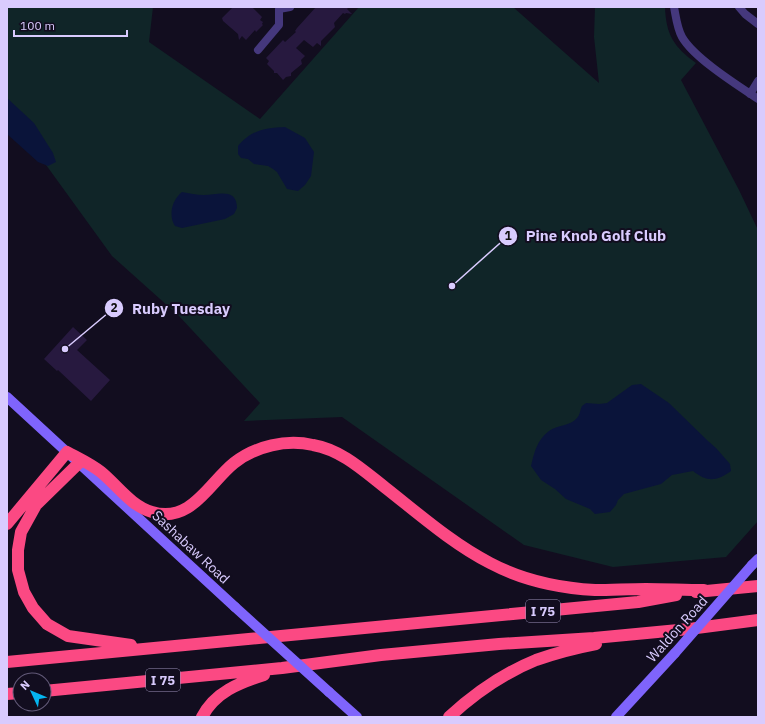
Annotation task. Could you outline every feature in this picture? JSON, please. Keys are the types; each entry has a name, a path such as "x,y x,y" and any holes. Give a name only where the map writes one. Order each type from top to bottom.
{"highway":[{"path":"7,524 67,452 100,472 138,506 151,512 168,514 181,511 192,505 233,464 254,451 282,443 297,443 316,445 332,450 352,462 451,538 479,557 505,571 526,578 574,588 595,590 704,590"},
{"path":"79,463 36,505 21,532 18,550 18,570 24,592 33,608 47,624 68,636 116,644 168,646"},
{"name":"I 75","path":"7,662 638,602 704,590 758,586"},
{"name":"I 75","path":"52,690 282,668 381,655 499,644 594,638 678,630 758,620"},
{"path":"449,717 461,706 490,685 536,661 565,651 602,642 678,630"},
{"path":"202,717 210,705 228,689 282,668"}],"main road":[{"name":"Sashabaw Road","path":"7,398 357,717"},
{"name":"Waldon Road","path":"616,717 755,562"}],"street":[{"path":"258,50 279,25 276,8 290,7"},
{"path":"674,7 676,20 682,36 690,47 733,83 758,99"},
{"path":"739,7 745,14 758,24"},
{"path":"750,94 758,81"}],"green space":[{"path":"7,7 153,7 149,42 260,119 359,7 513,7 599,83 594,37 595,7 665,7 669,33 677,46 696,63 681,80 739,190 758,230 758,521 726,557 613,567 524,545 342,417 244,421 260,403 179,316 112,256 7,111"}],"water":[{"path":"7,98 34,123 53,153 56,162 48,166 38,162 7,134"},
{"path":"285,127 305,138 314,152 311,176 305,185 298,191 287,189 277,172 273,169 268,166 254,164 248,159 241,158 238,154 238,146 253,133 265,129"},
{"path":"182,192 201,195 230,195 234,197 237,208 234,214 225,219 182,228 175,226 172,217 172,208 176,199"},
{"path":"641,384 669,403 716,448 730,464 731,471 716,479 707,479 693,471 672,475 661,484 624,494 610,512 595,514 590,509 566,499 555,489 541,480 531,466 537,447 542,438 549,431 574,421 579,415 582,406 586,403 607,403 632,385"}],"building":[{"path":"233,7 252,7 262,17 260,20 263,22 263,25 256,32 255,30 246,40 242,36 239,40 238,34 223,21 222,18"},
{"path":"316,7 349,7 347,9 352,14 343,13 334,23 335,27 321,41 321,46 317,43 313,47 304,40 296,48 305,56 301,60 302,64 291,73 291,76 286,77 283,80 277,73 274,73 274,71 267,64 269,61 266,58 283,40 285,42 296,32 295,31 297,28"},
{"path":"73,327 87,340 77,350 110,380 91,401 44,359"}],"place":[{"name":"Pine Knob Golf Club","path":"452,286"},
{"name":"Ruby Tuesday","path":"65,349"}]}
